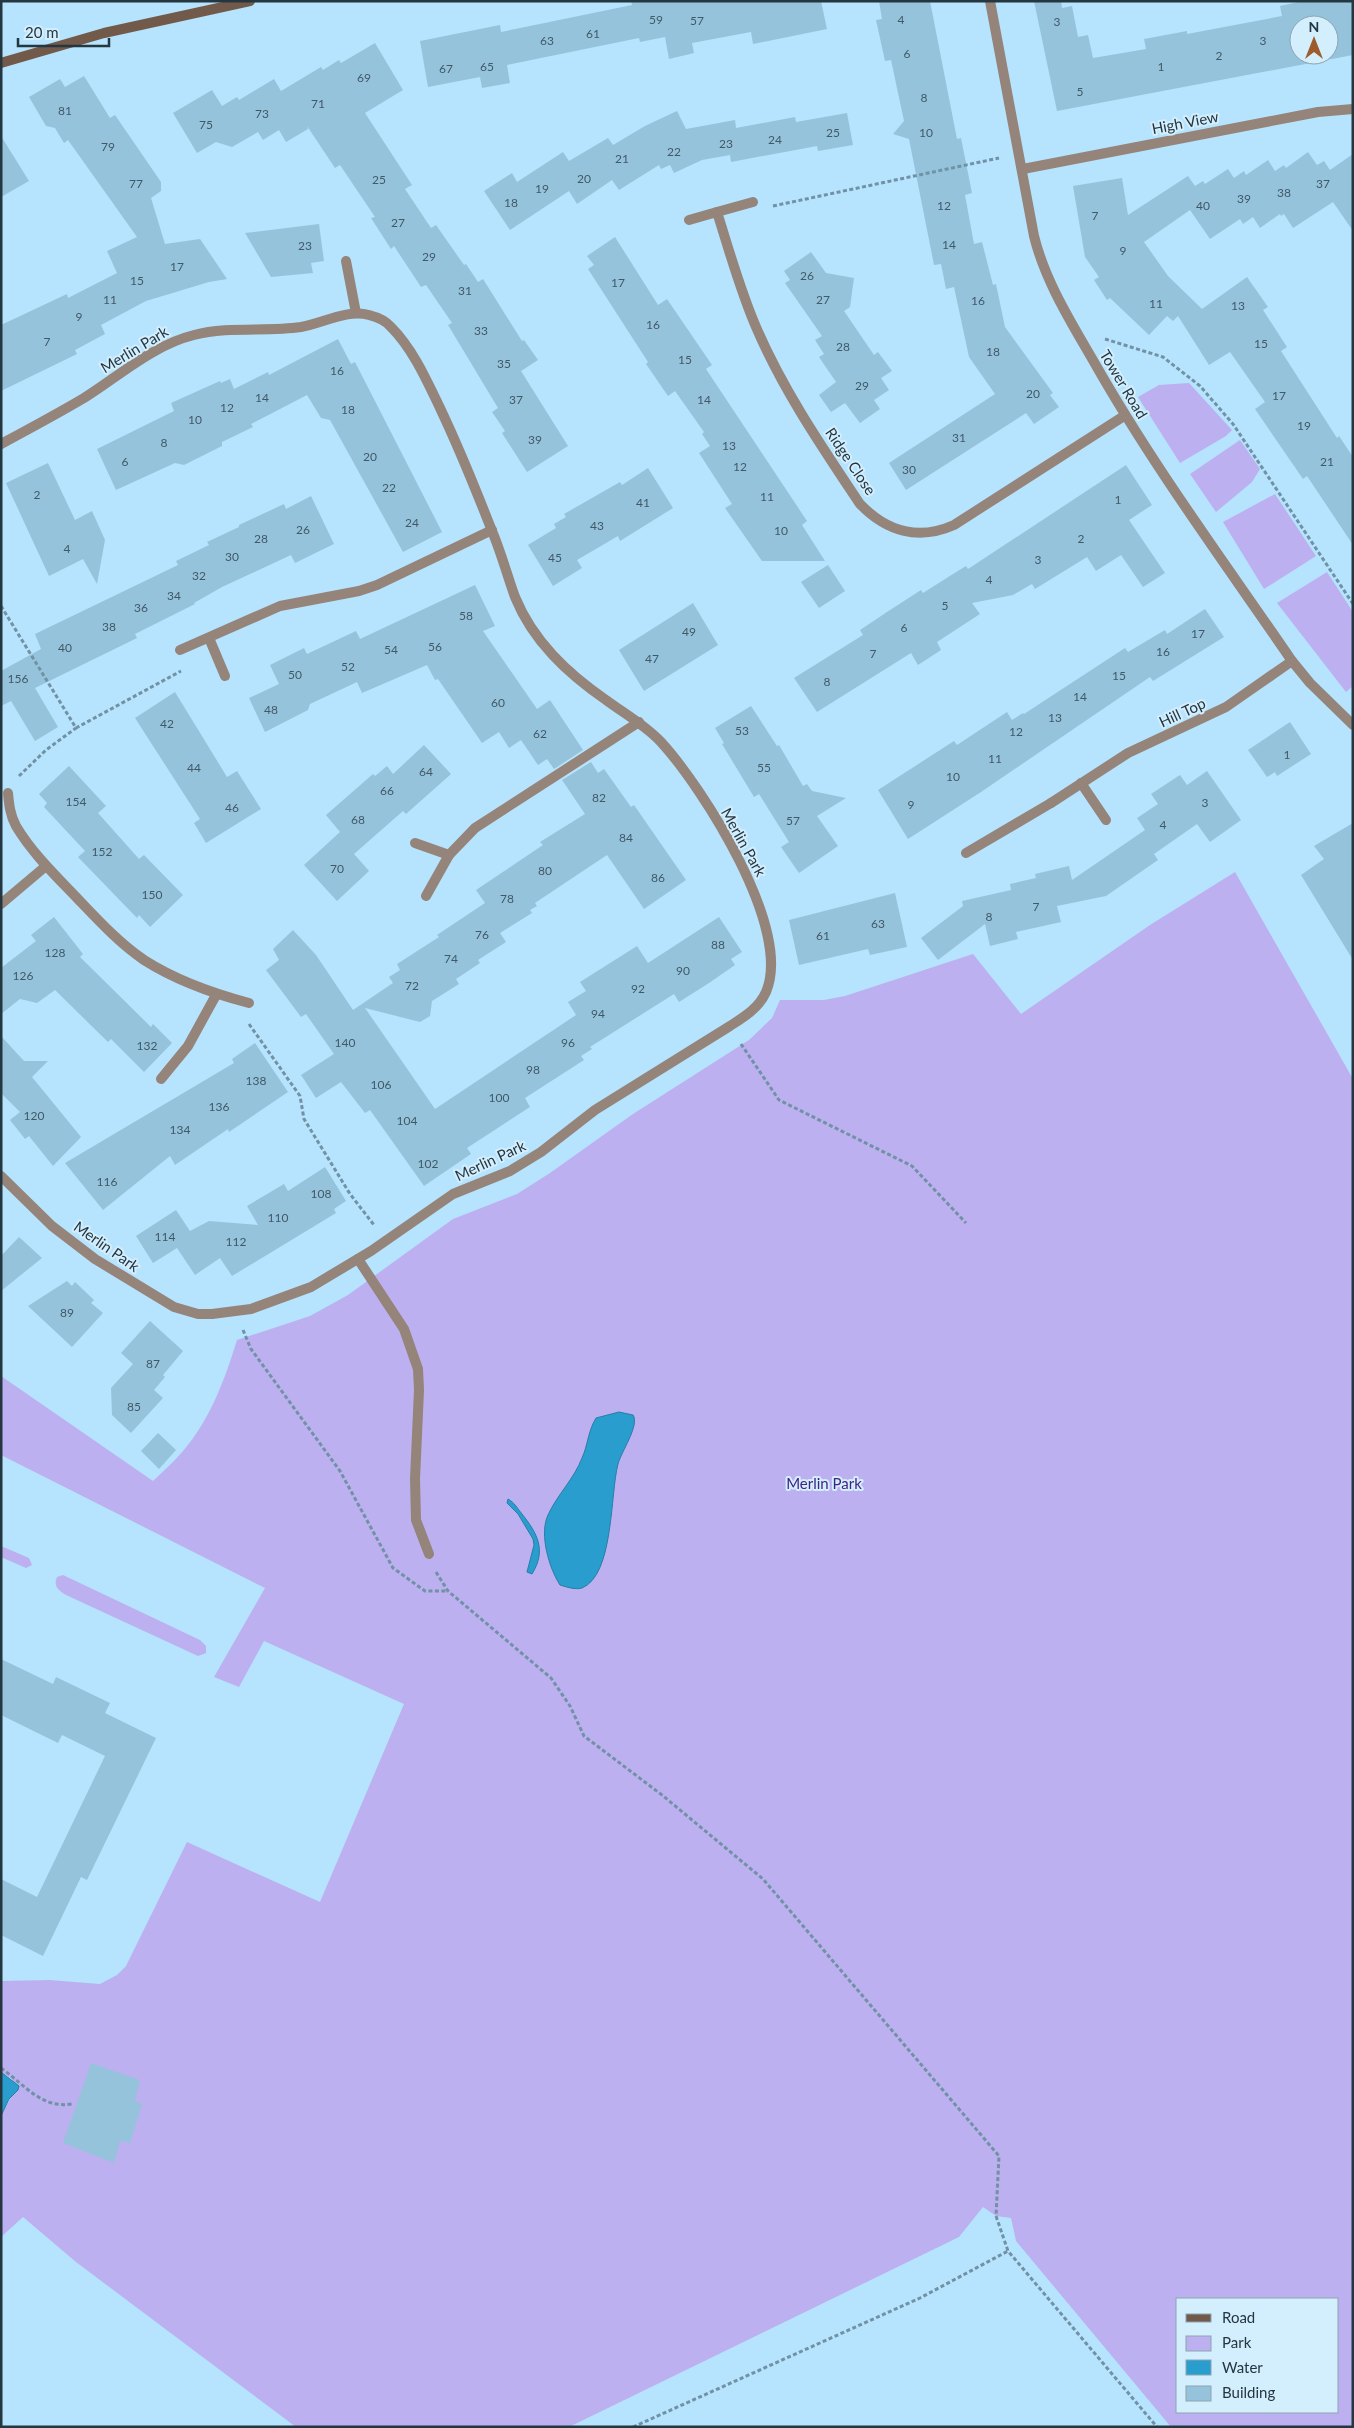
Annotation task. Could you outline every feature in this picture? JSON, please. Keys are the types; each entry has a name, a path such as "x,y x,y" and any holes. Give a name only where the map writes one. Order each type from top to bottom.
{"street":[{"path":"1,63 104,33 250,1"},
{"name":"Tower Road","path":"990,1 1041,262 1075,330 1124,416 1292,662 1310,683 1353,725"},
{"name":"High View","path":"1022,169 1318,112 1353,109"},
{"path":"689,220 753,202"},
{"name":"Ridge Close","path":"718,212 737,275 756,326 788,390 860,504 874,517 890,527 919,533 936,532 954,525 1124,416"},
{"path":"346,261 356,314"},
{"name":"Merlin Park","path":"1,444 83,399 163,347 177,340 207,332 311,325 356,314 367,314 388,324 420,367 446,421 492,530 516,600 541,642 578,679 639,722 659,740 690,778 735,850 752,887 764,922 770,961 767,990 756,1007 730,1026 589,1114 541,1152 510,1171 453,1194 358,1259 311,1287 269,1303 223,1314 198,1314 174,1307 95,1259 21,1198 1,1176"},
{"path":"180,650 280,606 352,592 377,585 492,530"},
{"path":"209,638 226,676"},
{"name":"Hill Top","path":"966,852 1051,803 1128,753 1226,707 1292,662"},
{"path":"426,896 448,855 475,828 639,722"},
{"path":"1081,783 1106,820"},
{"path":"8,793 10,810 16,825 46,866 106,929 144,959 189,984 216,995 249,1003"},
{"path":"415,843 448,855"},
{"path":"1,904 46,866"},
{"path":"161,1079 188,1046 216,995"},
{"path":"358,1259 404,1329 418,1369 419,1390 415,1479 416,1520 429,1554"}],"path":[{"path":"753,202 763,208 1020,154"},
{"path":"1075,330 1163,357 1200,386 1238,431 1353,604"},
{"path":"1,606 76,728"},
{"path":"8,793 24,770 76,728 183,670 180,650"},
{"path":"248,1023 300,1096 304,1119 350,1194 385,1239"},
{"path":"730,1026 779,1100 912,1166 966,1223"},
{"path":"236,1312 251,1349 340,1471 393,1568 425,1591 448,1591 551,1678 570,1706 584,1736 662,1795 763,1879 999,2156 996,2216 1008,2251 1157,2427"},
{"path":"1,2068 38,2098 57,2104 72,2104"},
{"path":"633,2427 920,2298 1008,2251"}],"green space":[{"path":"1189,383 1232,430 1226,436 1180,463 1138,397 1159,385"},
{"path":"1240,440 1260,469 1252,482 1216,512 1190,474"},
{"path":"1275,494 1316,556 1264,589 1223,522"},
{"path":"1327,572 1353,612 1353,686 1346,692 1277,603"},
{"path":"1235,872 1353,1079 1353,2427 1171,2427 1016,2241 1011,2218 996,2216 983,2207 959,2237 569,2427 296,2427 76,2262 23,2217 1,2237 1,2116 14,2092 12,2079 1,2072 1,1981 49,1980 100,1984 117,1975 126,1966 187,1842 320,1902 404,1704 264,1641 239,1687 214,1677 265,1588 1,1455 1,1376 153,1481 180,1455 193,1439 209,1413 222,1384 237,1340 310,1316 348,1295 453,1219 517,1194 633,1114 749,1040 772,1018 780,1000 824,1000 845,996 973,954 1021,1014 1150,925"},
{"path":"1,1546 29,1558 32,1565 26,1568 1,1557"},
{"path":"63,1575 200,1640 206,1646 206,1653 198,1656 66,1595 56,1585 57,1577"}],"water":[{"path":"619,1412 633,1415 634,1425 618,1464 609,1532 600,1567 592,1580 580,1589 560,1585 552,1570 546,1551 545,1523 556,1501 579,1466 596,1418"},
{"path":"508,1499 514,1504 536,1535 539,1557 532,1574 527,1572 534,1545 533,1539 518,1514 507,1503"},
{"path":"1,2072 19,2086 18,2090 9,2099 1,2116"}],"building":[{"path":"631,1 821,1 827,29 753,44 751,32 692,43 694,53 669,59 665,37 640,42 639,38 507,65 510,83 482,88 480,77 428,87 420,41 500,25 501,32 632,5"},
{"path":"879,1 930,1 957,139 961,138 972,193 965,195 974,244 982,242 993,285 996,284 1005,327 1053,393 1050,395 1059,407 1034,424 1026,413 906,490 889,463 995,394 969,357 954,287 946,289 941,264 934,265 909,139 893,134 904,121 891,60 885,61 876,20 882,19"},
{"path":"1034,1 1061,1 1062,8 1072,6 1078,37 1088,35 1093,58 1146,49 1144,39 1187,31 1187,34 1282,16 1280,6 1303,1 1353,1 1353,55 1339,58 1339,15 1289,15 1289,65 1300,65 1057,111"},
{"path":"375,43 403,90 365,113 412,185 405,189 431,228 436,225 478,282 483,279 522,341 524,340 538,360 521,371 568,446 527,472 502,433 505,431 492,412 498,408 448,325 452,323 426,285 421,287 394,246 391,249 371,218 375,217 340,165 335,168 307,126 308,129 286,142 279,130 263,140 258,132 232,147 216,142 197,153 173,113 212,90 222,106 237,97 239,100 274,79 281,91 321,67 323,70 339,60 341,63"},
{"path":"84,76 110,118 115,115 161,182 161,191 151,198 165,244 200,239 227,279 209,282 146,301 101,325 105,334 75,350 77,354 1,391 1,325 67,294 68,298 117,273 107,251 137,237 68,140 64,143 55,128 46,126 29,97 60,79 65,87"},
{"path":"677,111 686,129 735,120 736,128 795,117 796,122 847,113 853,145 818,151 817,146 731,162 730,155 702,160 674,173 670,165 661,169 659,165 619,190 612,180 577,204 569,191 510,230 484,191 512,173 517,182 563,152 569,161 608,138 613,145 645,126"},
{"path":"1,136 29,181 1,197"},
{"path":"1308,152 1317,165 1324,161 1330,170 1353,154 1353,231 1333,202 1293,228 1284,214 1281,216 1280,214 1260,228 1253,217 1243,224 1240,219 1210,239 1190,210 1144,242 1168,276 1202,309 1247,277 1268,307 1263,310 1287,347 1281,351 1337,438 1339,436 1353,457 1353,545 1307,476 1303,479 1255,409 1265,402 1230,352 1209,365 1178,316 1173,321 1167,316 1149,335 1110,298 1107,300 1094,280 1099,277 1085,257 1073,186 1122,178 1128,215 1188,176 1195,186 1203,181 1205,184 1228,169 1234,178 1244,171 1246,175 1268,160 1275,171 1284,165 1286,168"},
{"path":"319,224 324,261 311,263 313,273 271,277 245,233"},
{"path":"615,237 658,305 667,299 712,365 706,369 807,521 802,525 825,561 762,561 725,508 732,504 699,453 710,446 702,434 704,432 675,391 668,396 646,364 648,362 588,269 594,265 587,256"},
{"path":"811,252 826,273 854,278 850,307 844,311 874,355 878,352 892,371 881,378 889,390 874,400 880,409 860,423 845,403 831,412 819,395 836,382 819,357 824,354 815,340 822,336 785,283 790,280 784,271"},
{"path":"338,339 351,364 355,362 442,532 403,552 330,420 321,418 307,395 251,424 253,427 222,442 222,446 184,465 175,463 116,490 97,449 174,411 171,403 220,381 221,383 230,379 234,389 268,372 269,375"},
{"path":"48,463 75,520 92,511 105,540 97,584 83,559 49,576 6,483"},
{"path":"1126,465 1152,505 1129,520 1165,573 1143,587 1121,555 1096,571 1087,557 1035,589 1032,584 1013,595 972,603 980,614 937,642 941,650 918,665 911,653 817,712 794,678 863,635 860,630 921,590 923,593 966,566 968,569"},
{"path":"648,468 673,508 620,541 618,536 577,560 582,568 553,586 528,545 556,528 554,524 566,517 564,514 620,482 622,485"},
{"path":"311,496 334,544 295,563 291,555 222,587 195,604 135,634 137,638 35,688 58,727 35,741 11,701 1,706 1,671 41,649 35,634 178,565 176,561 209,545 207,542 239,527 239,525 284,504 286,509"},
{"path":"828,565 845,591 819,608 801,582"},
{"path":"475,585 495,626 483,631 537,709 550,700 583,750 554,769 547,759 538,765 521,740 509,748 499,732 482,743 438,679 435,680 427,665 362,693 357,682 310,704 308,710 265,732 249,698 279,684 270,665 304,648 307,654 356,631 360,639"},
{"path":"693,603 718,645 644,691 619,650"},
{"path":"1205,609 1224,637 1153,681 1150,677 981,792 908,839 878,790 954,741 957,745 1007,712 1012,720 1024,714 1125,648 1128,652 1165,630 1167,634"},
{"path":"175,692 227,777 237,771 261,809 206,843 194,823 200,819 135,718"},
{"path":"751,706 777,746 779,745 803,786 807,784 812,791 846,798 817,816 838,846 799,873 781,847 789,842 759,794 754,797 722,744 724,743 715,728"},
{"path":"1290,722 1311,754 1277,776 1275,772 1267,777 1248,750"},
{"path":"424,745 451,774 406,814 403,811 354,854 369,871 337,901 304,865 340,832 326,815 373,774 375,776 387,766 393,774"},
{"path":"591,762 598,773 604,769 631,807 634,805 686,880 644,909 607,855 535,903 537,906 530,910 532,913 500,933 506,942 478,960 480,963 456,979 459,984 432,1001 430,1016 420,1022 365,1008 435,1109 576,1015 568,1002 586,991 580,982 637,946 648,963 719,917 742,952 731,959 735,965 679,1002 674,994 590,1047 592,1049 581,1056 584,1060 525,1098 530,1107 467,1148 471,1154 424,1186 370,1110 365,1113 341,1082 316,1098 301,1075 334,1054 306,1014 301,1017 266,970 279,960 273,949 293,930 316,955 353,1010 393,983 389,977 400,970 397,964 439,937 437,935 485,903 476,890 543,845 540,842 585,814 562,780"},
{"path":"69,766 106,806 98,813 139,859 144,855 183,895 150,927 139,915 137,918 78,857 85,851 44,807 47,803 39,794"},
{"path":"1207,771 1241,820 1210,842 1197,824 1154,854 1158,860 1106,896 1057,906 1061,922 1016,932 1018,939 990,946 985,924 938,960 921,938 963,906 962,901 1011,890 1010,884 1036,878 1035,874 1069,866 1072,880 1145,830 1137,818 1158,804 1151,794 1180,775 1187,785"},
{"path":"1353,823 1353,960 1301,875 1324,859 1314,846"},
{"path":"895,893 907,947 870,955 868,949 799,965 789,920"},
{"path":"54,917 83,954 80,957 151,1027 153,1024 172,1043 144,1072 111,1039 108,1042 55,990 37,1003 20,999 1,1014 1,968 36,941 31,935"},
{"path":"1,1036 24,1061 48,1061 32,1077 81,1137 53,1166 29,1136 25,1139 10,1120 20,1112 1,1093"},
{"path":"255,1043 288,1092 229,1132 228,1129 175,1165 170,1156 103,1210 65,1163 234,1063 232,1059"},
{"path":"325,1167 346,1201 334,1209 336,1213 232,1276 220,1258 195,1275 177,1248 153,1263 136,1236 176,1210 190,1231 209,1221 258,1225 247,1206 284,1184 288,1191"},
{"path":"19,1237 42,1258 1,1291 1,1256"},
{"path":"67,1281 72,1286 75,1282 94,1300 91,1303 103,1313 72,1347 28,1306"},
{"path":"150,1321 183,1351 163,1375 165,1377 154,1390 163,1398 131,1433 112,1415 111,1388 133,1364 121,1353"},
{"path":"158,1433 176,1450 159,1469 141,1451"},
{"path":"1,1659 53,1684 56,1677 110,1703 105,1713 156,1738 87,1880 81,1877 43,1956 1,1935 1,1879 37,1897 105,1756 62,1735 58,1743 1,1715"},
{"path":"91,2063 140,2080 135,2101 142,2104 130,2143 120,2141 114,2163 63,2143"}]}
